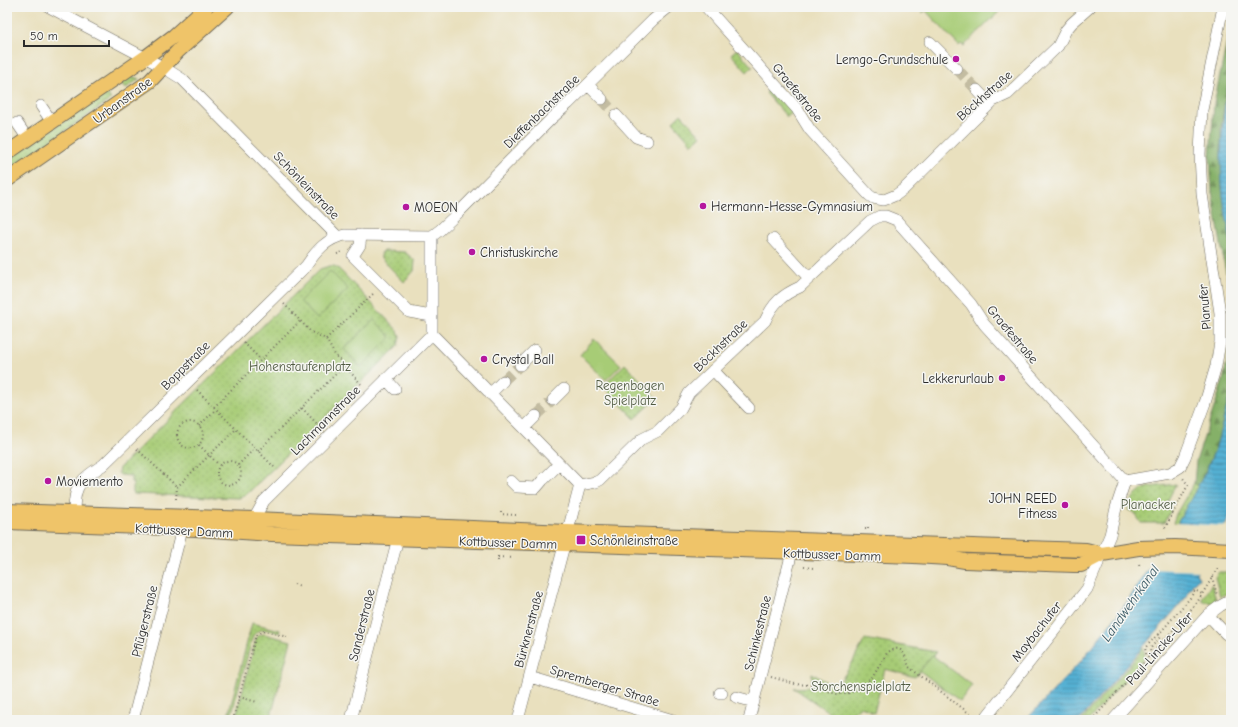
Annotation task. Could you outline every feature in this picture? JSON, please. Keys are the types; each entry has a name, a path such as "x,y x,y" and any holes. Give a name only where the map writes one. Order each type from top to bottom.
{"main road":[{"name":"Urbanstraße","path":"7,153 146,57 206,7"},
{"name":"Urbanstraße","path":"7,180 150,81 199,32 227,7"},
{"path":"109,83 122,101"},
{"name":"Kottbusser Damm","path":"7,511 182,529 254,526 398,538 566,538 792,552 914,556 948,558 965,561 1074,565 1081,565 1102,554 1138,548 1158,547 1231,550"},
{"name":"Kottbusser Damm","path":"7,522 74,519 566,538 1086,550 1102,554"}],"street":[{"name":"Schönleinstraße","path":"49,7 146,57 182,79 337,236 361,234 432,236"},
{"name":"Dieffenbachstraße","path":"432,236 444,227 551,119 669,7"},
{"name":"Graefestraße","path":"706,7 796,109 810,130 869,196 879,200 890,198"},
{"name":"Böckhstraße","path":"890,198 896,196 904,189 990,104 1008,94 1058,46 1066,30 1090,7"},
{"name":"Planufer","path":"1125,481 1170,473 1180,467 1186,457 1216,366 1220,342 1220,313 1201,188 1200,124 1223,7"},
{"path":"190,21 199,32"},
{"path":"930,42 956,69"},
{"path":"588,85 602,100"},
{"path":"977,90 990,104"},
{"path":"41,106 52,122"},
{"path":"616,115 636,137 647,141"},
{"path":"17,123 28,139"},
{"name":"Graefestraße","path":"874,217 891,217 908,232 971,304 984,324 1125,481"},
{"name":"Böckhstraße","path":"580,486 600,480 642,439 658,431 681,408 689,393 765,321 771,308 787,292 800,287 874,217"},
{"path":"361,234 360,245 353,256 409,312 431,316"},
{"name":"Boppstraße","path":"74,519 75,494 79,484 103,465 306,266 313,256 330,240 337,236"},
{"path":"432,236 432,336 580,486 566,538"},
{"path":"773,239 809,278"},
{"name":"Lachmannstraße","path":"254,526 264,501 386,379 428,338 432,336"},
{"path":"520,365 535,350"},
{"path":"713,370 749,408"},
{"path":"386,379 395,389"},
{"path":"490,394 503,381"},
{"path":"553,400 564,389"},
{"path":"524,428 536,416"},
{"path":"510,481 517,487 536,488 559,464"},
{"path":"1102,554 1112,529 1116,508 1125,481"},
{"name":"Pflügerstraße","path":"133,720 182,529"},
{"name":"Sanderstraße","path":"351,720 398,538"},
{"name":"Bürknerstraße","path":"518,720 566,538"},
{"name":"Schinkestraße","path":"749,720 792,552"},
{"name":"Maybachufer","path":"979,719 1087,589 1102,554"},
{"name":"Paul-Lincke-Ufer","path":"1113,720 1208,615 1231,600"},
{"path":"1208,615 1226,634"},
{"name":"Spremberger Straße","path":"530,677 673,720"},
{"path":"736,697 754,702"}],"path":[{"path":"326,339 382,285"},
{"path":"284,304 311,332 326,339 334,355 361,384"},
{"path":"199,426 300,321"},
{"path":"244,343 261,360"},
{"path":"258,451 344,366"},
{"path":"197,390 276,469"},
{"path":"301,408 319,426"},
{"path":"193,423 199,426 203,434 199,445 191,448 182,445 178,433 182,426 193,423"},
{"path":"176,499 177,487 236,429"},
{"path":"199,445 219,465"},
{"path":"238,465 255,448"},
{"path":"136,449 177,487"},
{"path":"228,461 232,461 238,465 241,472 240,480 229,486 221,483 218,480 216,472 219,465 228,461"},
{"path":"1165,528 1188,485 1182,477"},
{"path":"501,512 501,514 516,515"},
{"path":"865,529 868,529 868,526"},
{"path":"498,561 498,556 514,558"},
{"path":"804,567 814,568"},
{"path":"1092,720 1183,619 1202,594 1218,568"},
{"path":"1212,577 1220,606"},
{"path":"294,584 301,586"},
{"path":"1147,659 1145,648 1159,634 1195,590 1202,594"},
{"path":"233,720 256,635 261,632 265,632 287,637"},
{"path":"1151,655 1150,649 1160,637 1159,634"},
{"path":"771,677 795,684 812,685 836,694 846,694 855,691 872,678 881,661 890,650 899,649 904,652 909,667 979,719"},
{"path":"239,697 257,702"}],"green space":[{"path":"917,7 1004,7 964,46 961,44 959,46 925,10 923,13"},
{"path":"1231,22 1231,73 1225,99 1221,128 1221,157 1222,187 1231,243 1231,303 1212,191 1210,156 1214,104"},
{"path":"737,49 753,68 752,67 747,72 731,54"},
{"path":"130,75 139,79 125,89 120,82"},
{"path":"771,88 793,112 787,117 766,93"},
{"path":"106,92 110,100 7,171 7,160"},
{"path":"681,114 701,136 692,144 673,122"},
{"path":"384,251 405,252 415,261 414,271 404,282 381,258 381,253"},
{"name":"Hohenstaufenplatz","path":"329,266 338,268 398,331 400,336 398,346 246,495 239,498 133,494 133,482 131,482 131,476 120,475 118,473 119,468 320,269"},
{"path":"330,271 348,289 317,319 300,301"},
{"path":"374,320 391,337 361,367 344,349"},
{"path":"594,339 621,365 606,380 580,355"},
{"path":"1231,340 1231,391 1216,447 1199,486 1194,483 1196,461 1223,381"},
{"name":"Regenbogen Spielplatz","path":"625,364 657,398 635,419 603,386"},
{"path":"1194,483 1199,486 1177,524 1173,523 1176,514"},
{"name":"Planacker","path":"1176,484 1165,506 1171,510 1164,523 1141,523 1135,513 1128,510 1131,501 1140,491 1146,488"},
{"path":"1219,572 1231,572 1231,592 1220,596 1215,577"},
{"path":"1211,585 1216,600 1212,603 1203,601 1202,599"},
{"path":"252,623 280,630 279,633 262,630 253,636 230,720 227,720"},
{"path":"264,634 291,641 270,720 235,720 256,639 259,635"},
{"name":"Storchenspielplatz","path":"865,639 936,652 915,677 885,669 874,713 861,706 844,720 840,720 794,688 812,687 812,673 836,688"},
{"path":"1143,647 1145,657 1089,720 1082,720 1140,653 1139,652"},
{"path":"932,655 972,685 960,701 920,671"}],"water":[{"path":"1231,73 1231,243 1224,207 1221,171 1221,143"},
{"name":"Landwehrkanal","path":"1231,391 1231,512 1226,524 1196,573 1199,578 1198,580 1196,580 1187,593 1188,595 1080,720 1026,720 1081,661 1127,602 1177,524 1205,473 1216,447"}],"pier":[{"path":"1175,523 1227,526 1200,571 1145,569"}],"tunnel":[{"path":"957,69 977,90"},
{"path":"602,99 616,115"},
{"path":"503,381 520,365"},
{"path":"536,416 553,400"}],"place":[{"name":"Lemgo-Grundschule","path":"956,59"},
{"name":"Hermann-Hesse-Gymnasium","path":"703,206"},
{"name":"MOEON","path":"406,207"},
{"name":"Christuskirche","path":"472,252"},
{"name":"Crystal Ball","path":"484,359"},
{"name":"Lekkerurlaub","path":"1002,378"},
{"name":"Moviemento","path":"48,481"},
{"name":"JOHN REED Fitness","path":"1065,505"},
{"name":"Schönleinstraße","path":"581,540"}]}
